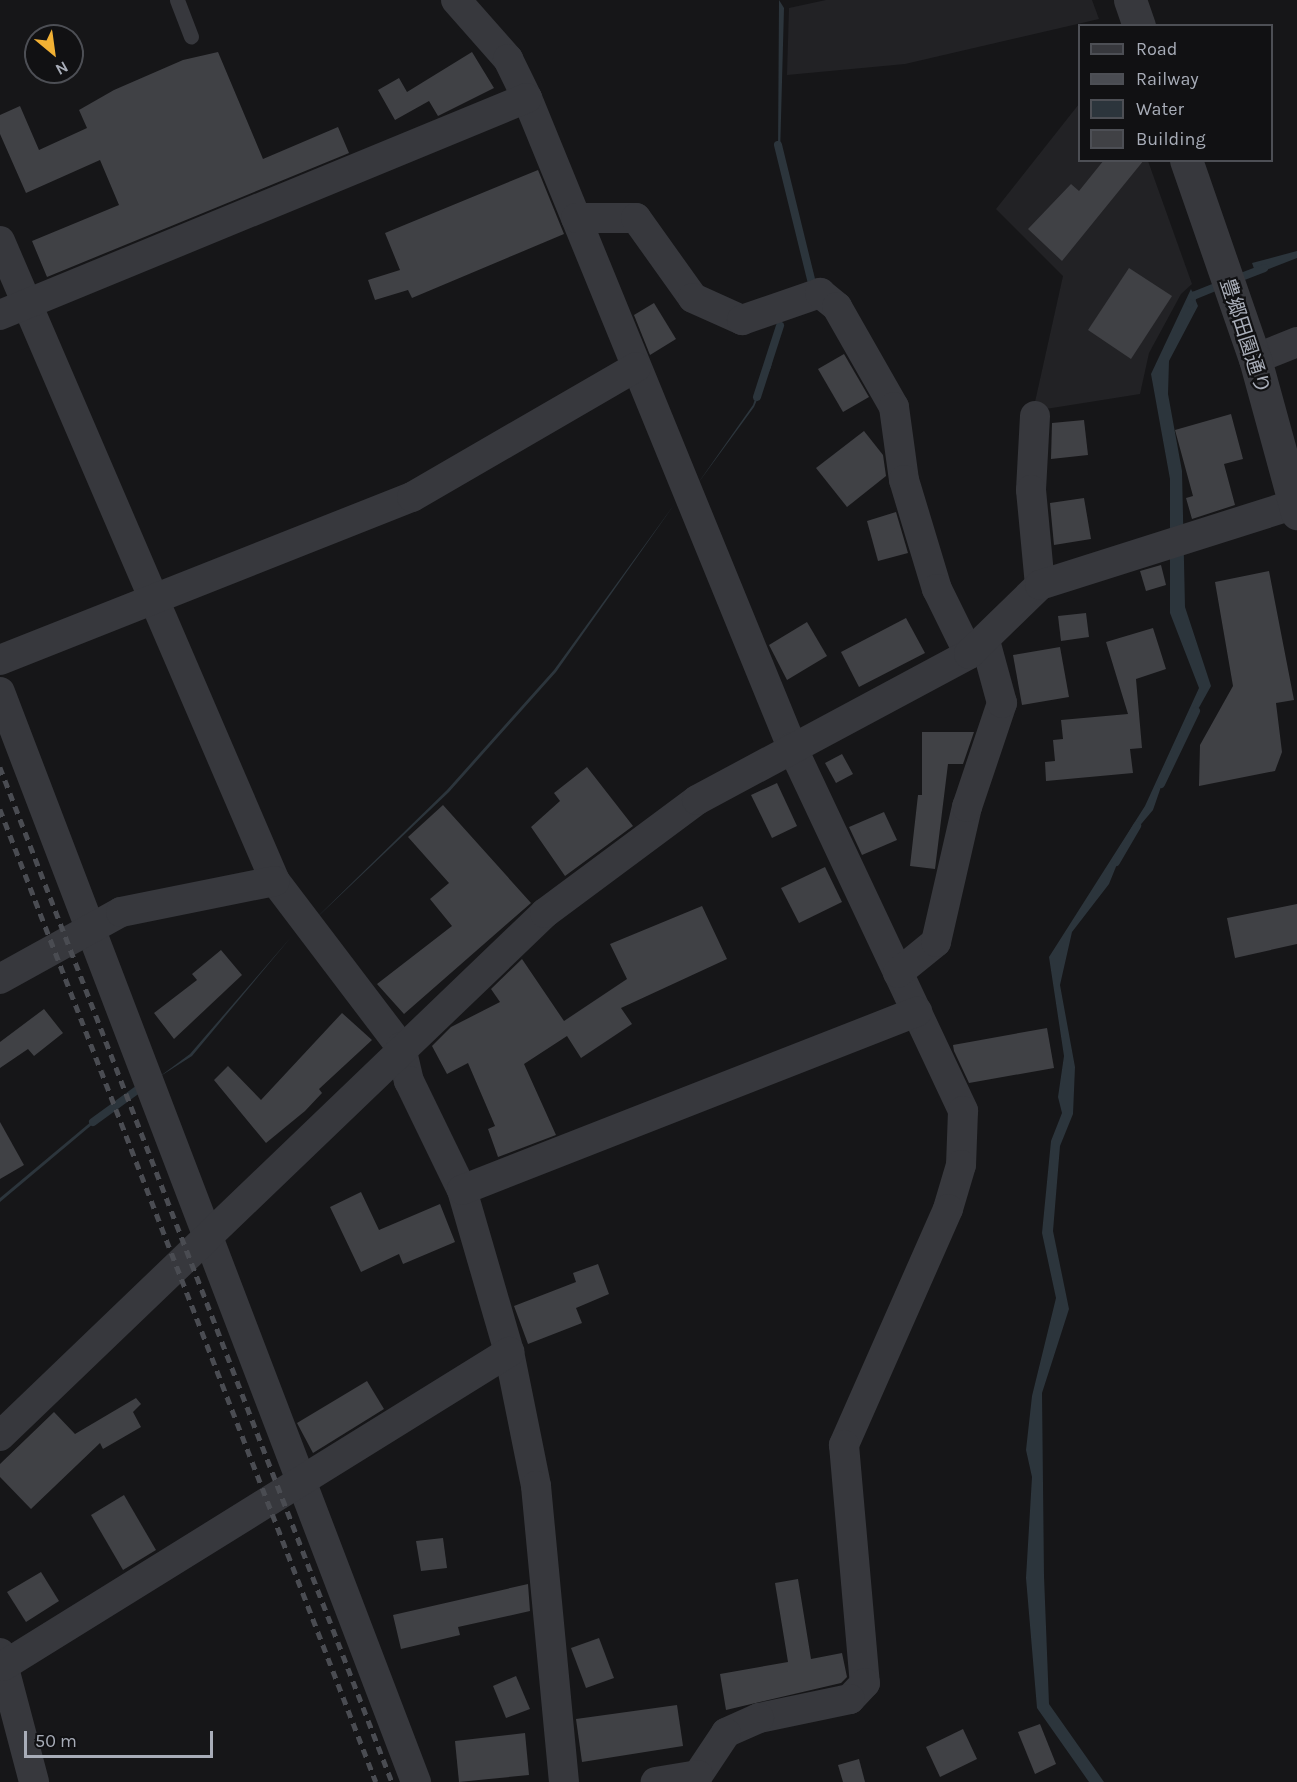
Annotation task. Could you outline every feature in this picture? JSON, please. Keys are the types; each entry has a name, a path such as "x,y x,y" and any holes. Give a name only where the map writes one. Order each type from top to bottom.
{"street":[{"path":"456,0 508,59 527,98 792,747 963,1111 960,1165 948,1209 844,1445 864,1683 850,1699 759,1718 726,1733 698,1779 656,1782"},
{"path":"1130,0 1137,24"},
{"path":"0,315 527,98"},
{"name":"豊郷田園通り","path":"1187,162 1255,359 1296,509"},
{"path":"576,219 636,218 693,298 742,320 820,293 837,307 894,407 904,480 937,589 977,647 1002,704 967,807 936,942 898,973"},
{"path":"0,241 274,881 400,1047 409,1081 462,1190 509,1352 536,1486 564,1782"},
{"path":"1255,359 1297,342"},
{"path":"0,660 412,497 636,367"},
{"path":"1035,417 1030,490 1040,585"},
{"path":"0,1436 400,1047 545,913 697,800 977,647 1040,585 1296,509"},
{"path":"0,692 210,1234 298,1483 416,1782"},
{"path":"0,979 121,912 274,881"},
{"path":"462,1190 917,1012"},
{"path":"34,1782 2,1660 298,1483 509,1352"}],"lane":[{"path":"177,0 191,36"}],"shaded area":[{"path":"826,0 1092,0 1099,19 905,64 787,75 789,8"},
{"path":"1078,105 1078,162 1148,162 1192,284 1181,294 1149,353 1140,394 1033,411 1063,276 996,209"}],"water":[{"path":"779,0 784,8 780,155 817,286 778,154"},
{"path":"1297,251 1297,258 1256,274 1252,263"},
{"path":"1191,289 1198,306 1169,361 1168,394 1182,471 1185,607 1211,686 1171,758 1153,810 1126,842 1109,884 1072,932 1060,985 1075,1067 1073,1114 1060,1146 1053,1231 1069,1309 1042,1393 1044,1576 1049,1704 1104,1782 1089,1782 1037,1708 1026,1578 1032,1477 1026,1450 1032,1396 1056,1298 1042,1233 1051,1141 1062,1113 1058,1097 1064,1056 1049,957 1145,806 1199,688 1170,613 1170,479 1151,374"},
{"path":"781,320 771,367 754,407 696,486 753,405"},
{"path":"676,502 556,672 449,792 310,924 447,790 554,670"},
{"path":"292,936 192,1056 159,1077 190,1054"},
{"path":"98,1116 100,1118 0,1202 0,1198"}],"building":[{"path":"218,52 263,159 338,127 349,153 47,277 32,241 119,205 100,160 26,193 0,134 0,115 20,106 39,150 87,128 79,110 114,90 183,60"},
{"path":"472,52 494,88 438,116 429,101 395,120 378,90 399,78 407,92"},
{"path":"1102,162 1142,162 1062,261 1028,229 1071,184 1079,191"},
{"path":"538,170 564,234 412,298 408,290 375,300 368,280 400,270 385,233"},
{"path":"1129,268 1172,296 1131,359 1088,330"},
{"path":"654,303 676,339 650,355 634,315"},
{"path":"844,354 869,397 843,412 818,369"},
{"path":"1231,414 1243,459 1224,464 1235,505 1192,519 1186,498 1193,496 1175,430"},
{"path":"1084,420 1088,455 1051,459 1052,423"},
{"path":"864,431 883,455 886,476 847,507 816,468"},
{"path":"1084,498 1091,539 1054,545 1050,503"},
{"path":"896,512 908,553 878,561 867,521"},
{"path":"1161,565 1166,585 1146,591 1140,571"},
{"path":"1269,571 1294,700 1276,703 1282,752 1275,771 1199,786 1200,745 1233,686 1215,582"},
{"path":"1086,613 1089,637 1061,641 1058,616"},
{"path":"906,618 925,653 859,687 841,652"},
{"path":"807,622 827,656 787,680 769,645"},
{"path":"1153,628 1166,669 1136,679 1142,748 1130,749 1133,773 1046,781 1045,762 1055,761 1053,740 1063,739 1061,720 1128,714 1106,642"},
{"path":"1060,647 1069,697 1022,705 1013,655"},
{"path":"922,732 974,732 963,764 948,764 935,869 910,866 918,795 922,795"},
{"path":"842,754 853,774 836,783 825,763"},
{"path":"587,767 633,826 565,876 531,827 560,801 554,793"},
{"path":"777,783 797,826 772,838 751,795"},
{"path":"443,805 531,903 404,1014 377,984 452,926 430,899 449,883 408,837"},
{"path":"884,812 897,840 862,855 849,827"},
{"path":"825,867 842,902 799,923 781,888"},
{"path":"1297,904 1297,944 1235,958 1227,918"},
{"path":"702,906 727,959 621,1008 632,1024 581,1058 567,1036 524,1064 556,1135 498,1157 488,1129 495,1126 468,1063 447,1074 432,1046 451,1027 500,1002 491,989 522,959 564,1021 627,979 610,944"},
{"path":"221,950 242,975 174,1039 154,1013 197,980 192,974"},
{"path":"44,1009 63,1033 34,1056 28,1049 0,1068 0,1042"},
{"path":"342,1013 372,1040 319,1089 322,1093 305,1111 266,1143 214,1080 228,1066 261,1100"},
{"path":"1047,1028 1054,1068 969,1083 954,1051 953,1045"},
{"path":"0,1122 24,1165 0,1179"},
{"path":"361,1192 379,1230 440,1204 455,1242 403,1264 399,1254 361,1272 330,1207"},
{"path":"598,1264 609,1294 576,1308 582,1323 528,1344 514,1306 576,1282 573,1273"},
{"path":"367,1381 384,1409 313,1453 297,1423"},
{"path":"136,1398 141,1404 133,1412 141,1427 103,1449 100,1443 31,1509 0,1477 0,1464 54,1412 75,1434"},
{"path":"124,1495 156,1550 123,1570 91,1515"},
{"path":"443,1538 447,1568 421,1571 416,1541"},
{"path":"41,1572 59,1601 26,1622 7,1592"},
{"path":"798,1579 811,1659 842,1653 847,1677 841,1683 726,1710 720,1674 788,1662 775,1583"},
{"path":"528,1584 530,1611 458,1627 460,1635 401,1649 393,1615"},
{"path":"599,1638 614,1678 586,1688 571,1648"},
{"path":"516,1676 530,1709 506,1718 493,1686"},
{"path":"677,1705 683,1746 582,1762 576,1719"},
{"path":"1040,1724 1056,1764 1035,1774 1018,1732"},
{"path":"963,1729 977,1759 940,1777 926,1747"},
{"path":"525,1733 529,1775 459,1782 455,1741"},
{"path":"859,1759 865,1782 843,1782 838,1765"}],"waterway":[{"path":"778,145 813,287"},
{"path":"1236,279 1264,268"},
{"path":"1190,303 1193,296 1222,284"},
{"path":"757,397 780,326"},
{"path":"1161,784 1196,711"},
{"path":"1116,862 1137,826"},
{"path":"93,1122 144,1085"}],"railway":[{"path":"0,767 392,1782"},
{"path":"0,809 376,1782"}]}
